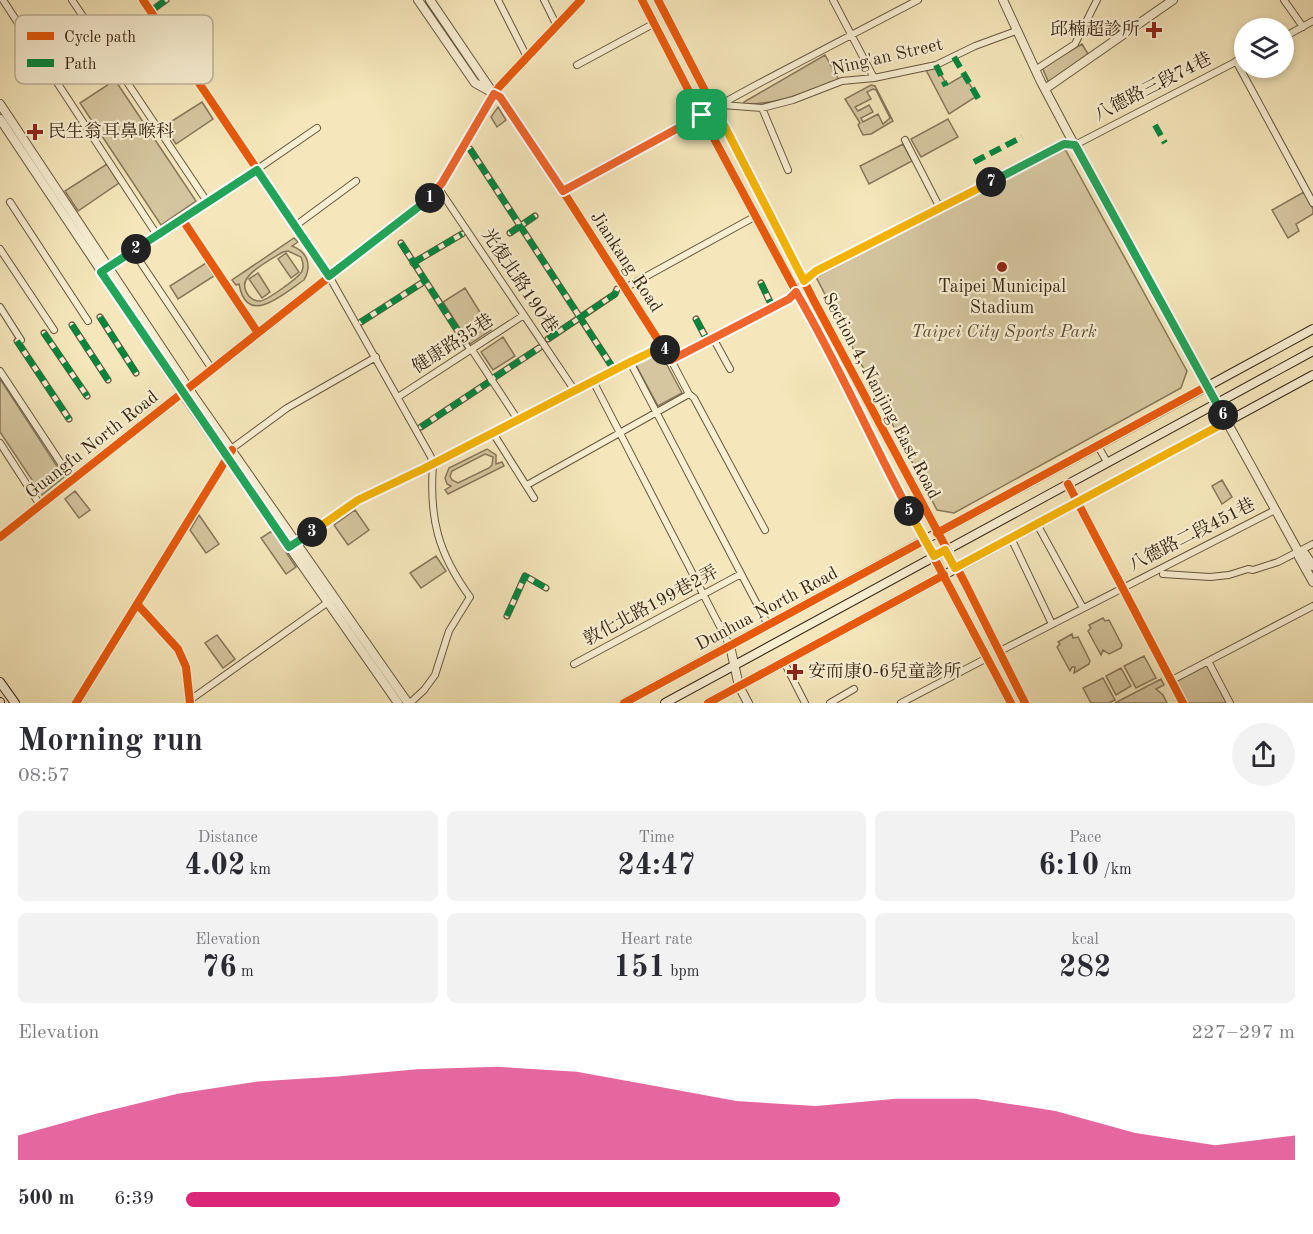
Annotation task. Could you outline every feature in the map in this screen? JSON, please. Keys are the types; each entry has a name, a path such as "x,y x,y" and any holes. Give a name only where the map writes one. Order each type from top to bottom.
{"main road":[{"name":"Section 4, Nanjing East Road","path":"642,0 859,409 879,455 1011,703"},
{"name":"Section 4, Nanjing East Road","path":"658,0 718,107 804,281 1000,651 1025,703"},
{"name":"Dunhua North Road","path":"624,703 1313,329"},
{"name":"Dunhua North Road","path":"665,703 1313,351"},
{"path":"708,703 1313,375"},
{"path":"0,682 15,703"}],"street":[{"path":"3,0 15,18"},
{"path":"72,0 82,15"},
{"path":"143,0 153,15"},
{"path":"155,8 166,0"},
{"name":"Jiankang Road","path":"418,0 475,83 500,97 563,191 621,288 663,346 689,394 694,398 765,530"},
{"name":"Jiankang Road","path":"430,0 494,94"},
{"path":"498,0 527,57"},
{"path":"544,0 557,26"},
{"name":"Guangfu North Road","path":"0,537 439,189 494,94 580,0"},
{"path":"833,0 874,78"},
{"path":"563,191 918,0"},
{"path":"1003,0 1045,89 1313,582"},
{"path":"1035,70 1075,44 1097,0"},
{"path":"1045,89 1173,0"},
{"path":"1284,0 1303,27"},
{"path":"1294,32 1313,21"},
{"path":"577,65 653,24"},
{"name":"Ning'an Street","path":"718,107 762,108 793,100 842,81 874,78 936,65 975,46 1016,31"},
{"name":"八德路三段74巷","path":"804,281 812,273 1064,144 1075,145 1234,62"},
{"path":"1245,78 1313,203"},
{"path":"58,84 157,235"},
{"path":"128,84 208,203"},
{"path":"199,84 329,276 398,397 433,464 432,497 440,545 452,573 470,597 448,631 435,675 424,690 409,703 331,600"},
{"path":"0,104 227,458 293,545"},
{"path":"762,108 788,170"},
{"path":"0,119 105,269"},
{"path":"105,269 208,203 317,128"},
{"path":"905,140 940,208"},
{"path":"470,148 611,365"},
{"path":"295,226 356,181"},
{"name":"光復北路190巷","path":"439,189 574,391"},
{"path":"10,202 88,321"},
{"path":"510,233 535,216"},
{"path":"548,339 621,288 756,216"},
{"path":"182,219 258,333"},
{"path":"413,264 462,234"},
{"path":"401,243 518,420"},
{"path":"0,249 54,330"},
{"path":"133,251 212,369"},
{"path":"361,322 424,281"},
{"path":"671,360 709,338 789,299 804,281"},
{"path":"760,283 771,304"},
{"path":"0,308 69,419"},
{"name":"健康路35巷","path":"398,397 524,315"},
{"path":"100,317 136,373"},
{"path":"696,319 730,369"},
{"path":"72,325 108,380"},
{"path":"44,333 87,396"},
{"path":"293,545 358,500 663,346"},
{"path":"495,377 539,348"},
{"path":"76,703 232,450 260,426 287,408 375,357"},
{"path":"630,362 768,625"},
{"path":"0,371 72,480"},
{"path":"593,381 730,646 739,686 748,703"},
{"path":"421,428 489,382"},
{"path":"186,391 232,450 398,703"},
{"path":"527,485 689,394"},
{"path":"493,433 534,498"},
{"path":"0,443 40,505"},
{"path":"1098,446 1107,462"},
{"name":"八德路二段451巷","path":"1000,651 1275,510"},
{"path":"1037,524 1083,608"},
{"path":"1011,538 1052,624"},
{"path":"1163,574 1198,577 1253,570 1278,562 1313,544"},
{"path":"1298,551 1305,554 1313,566"},
{"name":"敦化北路199巷2弄","path":"574,664 741,574"},
{"path":"507,616 525,576 546,588"},
{"path":"137,604 178,649 186,667 190,702 331,600"},
{"path":"1172,680 1313,606"},
{"path":"901,703 987,658"},
{"path":"1208,661 1230,703"},
{"path":"784,662 805,703"},
{"path":"830,703 855,690"}],"green space":[{"path":"1082,44 1088,54 1049,83 1042,67"},
{"path":"825,55 839,80 780,100 744,104 744,102"},
{"path":"937,68 947,85 964,75 977,96 949,114 926,70"},
{"path":"109,84 118,84 196,201 161,225 80,103"},
{"path":"871,85 875,86 893,121 871,134 863,135 858,125 860,123 845,99","holes":["876,90 890,118 883,124 878,114 863,122 861,118 873,112 869,105 858,111 855,107 871,99 867,92"]},
{"path":"202,102 213,119 176,144 164,126"},
{"path":"498,107 506,120 497,127 491,117"},
{"path":"948,119 958,137 921,157 911,139"},
{"path":"903,144 912,161 869,184 860,166"},
{"name":"Taipei City Sports Park","path":"1065,149 1187,371 1181,388 954,513 937,510 816,277"},
{"path":"107,164 119,183 78,211 65,191"},
{"path":"1304,192 1313,209 1313,214 1296,224 1299,231 1288,238 1272,210"},
{"path":"294,238 298,242 292,246 302,252 307,260 308,270 304,280 267,304 258,306 250,304 243,297 239,284 236,285 232,280","holes":["288,251 301,257 303,268 300,274 275,293 260,301 252,299 246,292 246,281 259,267 283,252"]},
{"path":"286,253 299,272 291,278 278,259"},
{"path":"206,263 214,276 178,299 170,286"},
{"path":"258,273 270,292 262,298 249,279"},
{"path":"465,288 491,330 470,344 443,302"},
{"path":"503,337 515,356 493,370 481,352"},
{"path":"660,352 682,393 658,406 636,365"},
{"path":"0,379 64,477 42,495 0,432"},
{"path":"487,449 496,455 496,464 502,462 504,466 448,494 445,490 451,486 447,484 445,478 449,468","holes":["485,454 493,457 489,468 458,483 452,480 450,476 452,471"]},
{"path":"1222,480 1232,497 1222,504 1212,486"},
{"path":"75,491 90,510 79,518 65,499"},
{"path":"355,510 369,530 348,545 334,525"},
{"path":"199,515 219,544 206,553 190,530"},
{"path":"272,531 296,567 286,574 261,538"},
{"path":"436,556 446,571 421,588 410,573"},
{"path":"1103,618 1105,621 1109,620 1122,645 1121,648 1109,654 1103,650 1101,655 1088,631 1091,628 1089,625"},
{"path":"1072,634 1073,638 1078,637 1090,661 1074,673 1075,667 1072,667 1070,671 1057,647 1060,644 1058,642"},
{"path":"217,635 235,659 223,668 205,643"},
{"path":"1144,656 1156,678 1136,688 1124,666"},
{"path":"1207,665 1227,703 1186,703 1175,682"},
{"path":"1121,668 1131,686 1116,695 1106,676"},
{"path":"1103,678 1115,700 1109,703 1091,703 1083,688"},
{"path":"1161,679 1164,685 1156,689 1167,703 1115,703"}],"marked path":[{"path":"155,8 166,0"},
{"path":"954,57 981,103"},
{"path":"936,65 946,86"},
{"path":"1155,125 1165,143"},
{"path":"974,162 1022,137"},
{"path":"470,149 611,365"},
{"path":"510,233 535,216"},
{"path":"413,263 462,234"},
{"path":"401,243 468,347"},
{"path":"361,322 425,281"},
{"path":"761,283 771,304"},
{"path":"548,339 615,294 617,289"},
{"path":"100,317 136,373"},
{"path":"696,319 706,338"},
{"path":"72,325 108,380"},
{"path":"44,333 87,396"},
{"path":"17,341 69,419"},
{"path":"495,377 539,348"},
{"path":"421,427 489,382"},
{"path":"507,616 525,576 546,588"}],"cycle path":[{"path":"143,0 153,15"},
{"path":"0,537 434,194 499,87 581,0"},
{"path":"642,0 859,409 895,484 1011,703"},
{"path":"658,0 740,153 813,299 965,583 1025,703"},
{"path":"200,84 329,276"},
{"path":"494,94 500,97 561,188 671,360 789,299 796,292"},
{"path":"101,272 257,169"},
{"path":"182,219 258,333"},
{"path":"937,533 1207,386"},
{"path":"955,568 1226,422"},
{"path":"76,703 232,450"},
{"path":"1068,484 1183,703"},
{"path":"624,703 925,540"},
{"path":"708,703 944,575"},
{"path":"137,604 178,649 186,667 190,703"}],"place":[{"name":"邱楠超診所","path":"1154,30"},
{"name":"民生翁耳鼻喉科","path":"35,132"},
{"name":"Taipei Municipal Stadium","path":"1002,267"},
{"name":"安而康0-6兒童診所","path":"795,672"}],"route":[{"path":"494,94 500,97 563,191 702,115 714,108 804,281 812,273 1064,144 1075,145 1226,422 955,568 945,550 934,556 918,529 879,455 859,409 796,292 789,299 671,360 663,346 630,362 358,500 289,547 101,272 257,170 329,276 439,189 494,94"}]}
